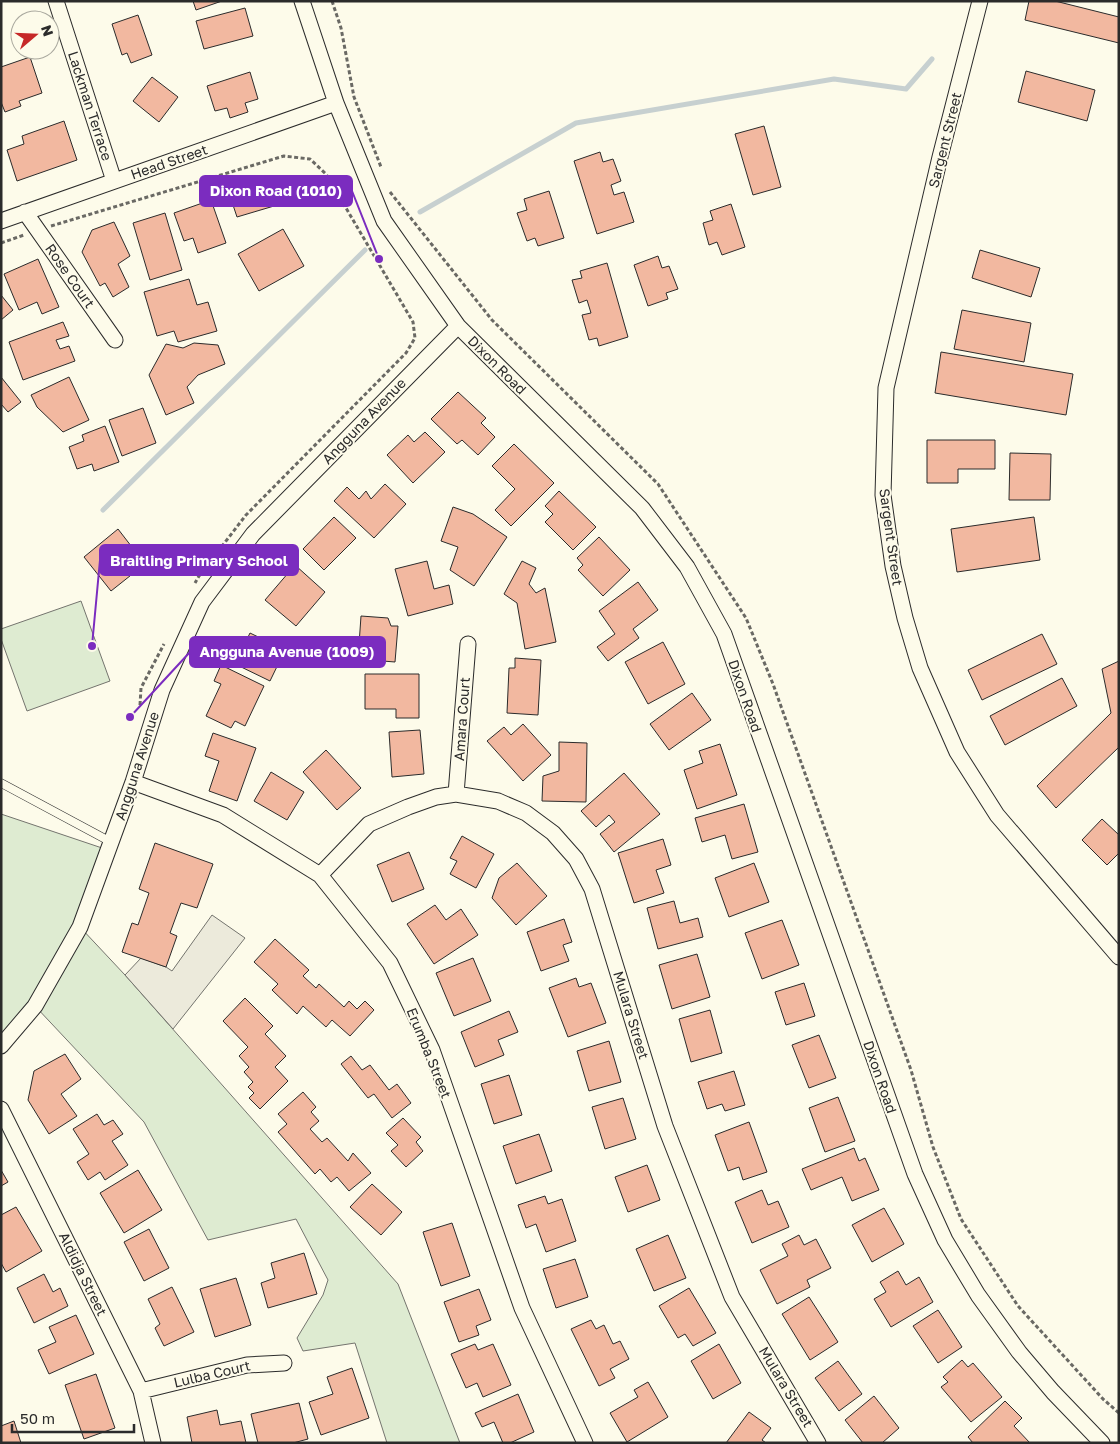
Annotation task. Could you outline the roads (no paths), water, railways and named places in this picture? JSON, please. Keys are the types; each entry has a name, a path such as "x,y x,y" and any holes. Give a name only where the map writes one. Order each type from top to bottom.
{"street":[{"name":"Lackman Terrace","path":"56,1 114,181"},
{"name":"Dixon Road","path":"302,1 336,103 384,221 458,326 642,508 688,567 724,634 915,1174 944,1240 978,1295 1019,1352 1053,1392 1102,1443"},
{"name":"Sargent Street","path":"980,1 940,157 886,388 883,495 893,566 905,618 920,668 957,752 997,815 1119,957"},
{"name":"Head Street","path":"1,221 336,103"},
{"name":"Rose Court","path":"25,212 115,340"},
{"name":"Angguna Avenue","path":"1,1046 34,1006 80,927 133,782 162,690 202,602 253,534 458,326"},
{"name":"Amara Court","path":"456,794 468,644"},
{"name":"Erumba Street","path":"133,782 223,815 320,875 390,963 432,1050 522,1308 585,1443"},
{"name":"Mulara Street","path":"320,875 370,824 436,797 456,794 498,802 526,813 552,832 576,858 592,889 665,1126 732,1297 818,1443"},
{"name":"Aldidja Street","path":"1,1109 142,1391 153,1443"},
{"name":"Lulba Court","path":"142,1391 247,1364 284,1364"}],"lane":[{"path":"1,783 111,842"}],"waterway":[{"path":"420,212 576,123 834,79 906,89 932,59"},
{"path":"103,510 365,250"}],"place":[{"name":"Dixon Road (1010)","path":"379,259"},
{"name":"Braitling Primary School","path":"92,646"},
{"name":"Angguna Avenue (1009)","path":"130,717"}]}
